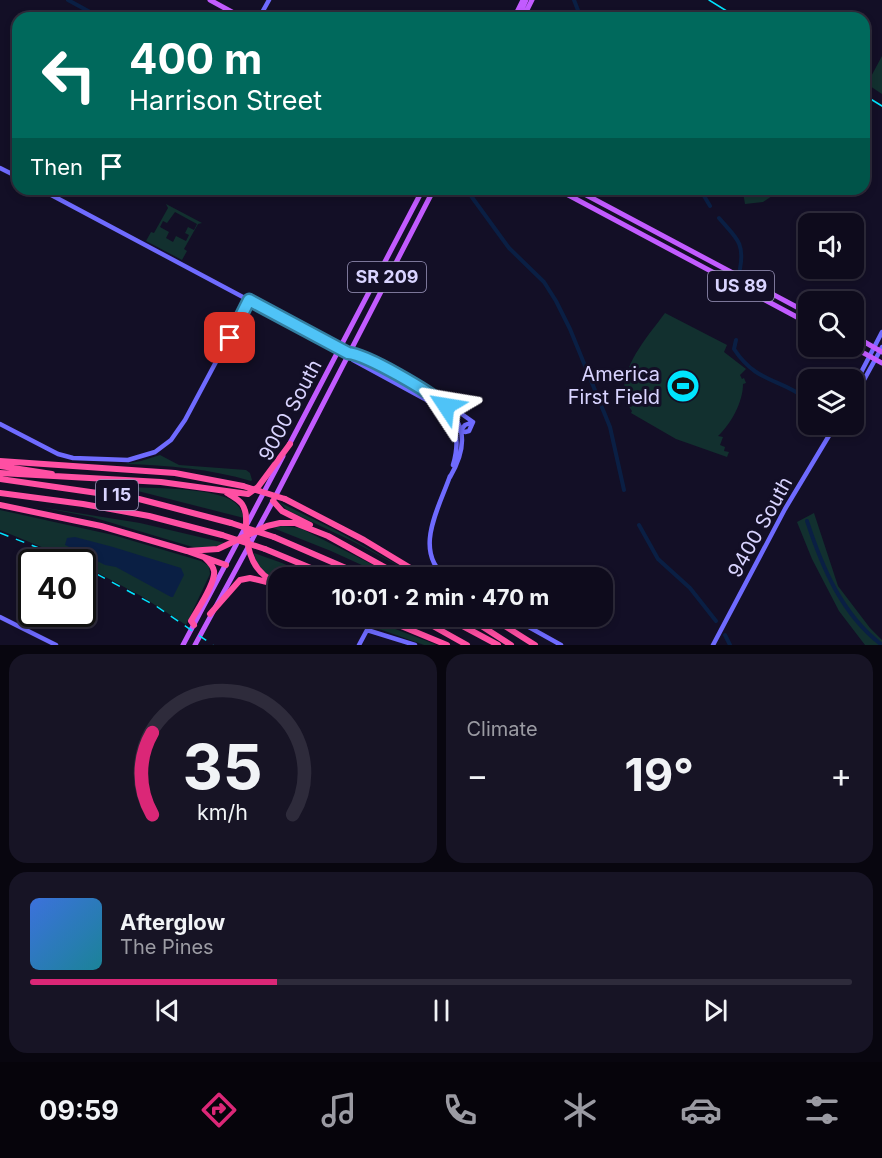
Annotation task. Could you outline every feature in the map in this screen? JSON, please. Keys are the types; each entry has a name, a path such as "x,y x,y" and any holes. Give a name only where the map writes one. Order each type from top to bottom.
{"highway":[{"path":"0,472 67,478 161,482 245,494 254,491 290,444"},
{"path":"0,461 175,472 243,486 285,499 364,540 409,567"},
{"path":"0,466 41,471 67,478"},
{"name":"I 15","path":"0,478 139,499 274,537 344,567"},
{"path":"224,491 241,503 246,513 248,546 258,570 268,578"},
{"name":"I 15","path":"0,493 138,514 222,535 266,549 309,567"},
{"path":"273,501 282,511 384,567"},
{"path":"0,506 93,524 216,560 225,566"},
{"path":"187,551 212,551 248,537 267,526 288,523 295,523 320,532"},
{"path":"194,625 191,621 211,584 214,573 205,558"},
{"path":"210,614 240,580 254,578 268,582"},
{"path":"404,627 447,645"},
{"path":"435,627 467,645"},
{"path":"464,627 498,645"},
{"path":"483,627 511,645"},
{"path":"506,627 535,645"}],"main road":[{"path":"210,0 232,12"},
{"name":"9000 South","path":"183,645 420,195"},
{"name":"9000 South","path":"195,645 273,501 431,195"},
{"name":"US 89","path":"568,195 798,318"},
{"name":"US 89","path":"586,195 798,308"},
{"path":"864,342 881,350"},
{"path":"864,354 882,363"}],"street":[{"path":"51,195 348,353 358,355 434,396 471,419 472,422 460,430"},
{"path":"0,424 65,456 129,460 155,452 171,440 185,420 249,300"},
{"path":"863,369 882,332"},
{"path":"864,380 881,350"},
{"path":"348,353 354,360 445,410 460,430"},
{"path":"434,396 453,414 460,430 460,453 430,531 429,544 433,561 438,567"},
{"path":"445,410 453,423 457,438 455,460 450,477"},
{"name":"9400 South","path":"712,645 785,509 829,435"},
{"path":"0,617 56,645"},
{"path":"529,627 561,645"},
{"path":"359,645 367,630 415,645"}],"green space":[{"path":"882,56 882,94 870,86 870,78"},
{"path":"744,195 774,195 763,202 745,204"},
{"path":"166,204 202,223 198,224 184,249 187,251 182,260 146,241 151,232 154,233 168,208","holes":["175,212 197,224 194,230 188,227 185,233 189,235 186,241 176,236 173,242 166,238 169,232 160,227 163,221 167,223"]},
{"name":"America First Field","path":"665,313 727,345 724,352 746,369 740,375 746,383 743,384 739,405 732,419 718,436 723,437 720,445 725,447 724,451 729,452 727,457 676,439 631,413 624,386 627,373 640,347"},
{"path":"160,455 179,465 246,470 250,473 252,480 189,468 125,464"},
{"path":"122,487 180,489 212,493 234,502 244,518"},
{"path":"279,502 401,567 354,542 287,510"},
{"path":"40,507 140,523 225,543 218,547 196,548 92,517"},
{"path":"0,510 113,535 201,561 209,566 210,574 186,625 141,596 96,572 96,549 46,549 0,530"},
{"path":"814,513 838,586 882,640 882,645 865,645 839,611 812,559 797,522"},
{"path":"282,526 300,528 377,567 366,567 273,528"},
{"path":"254,553 291,567 268,567 268,574 255,558"},
{"path":"369,627 390,627 437,645 424,645"}],"water":[{"path":"75,537 113,547 181,568 184,575 171,597 116,567 96,560 96,549 73,549 65,545 67,538"}],"waterway":[{"path":"68,0 90,12"},
{"path":"574,0 579,12"},
{"path":"470,195 509,248 544,282 556,301 570,329 610,427 624,490"},
{"path":"704,195 710,206"},
{"path":"719,218 738,241 741,252 740,269"},
{"path":"736,340 734,349 751,369 798,393"},
{"path":"807,521 819,556 835,589 856,619 882,645"},
{"path":"639,525 658,559 690,588 716,621"},
{"path":"725,635 730,645"}],"tram line":[{"path":"709,0 728,12"},
{"path":"870,99 882,106"}],"railway":[{"path":"0,533 41,549"},
{"path":"96,574 156,606 213,645"}],"place":[{"name":"America First Field","path":"683,386"}],"route":[{"path":"230,338 249,300 348,353 356,354 373,363 434,396 446,406"}]}
